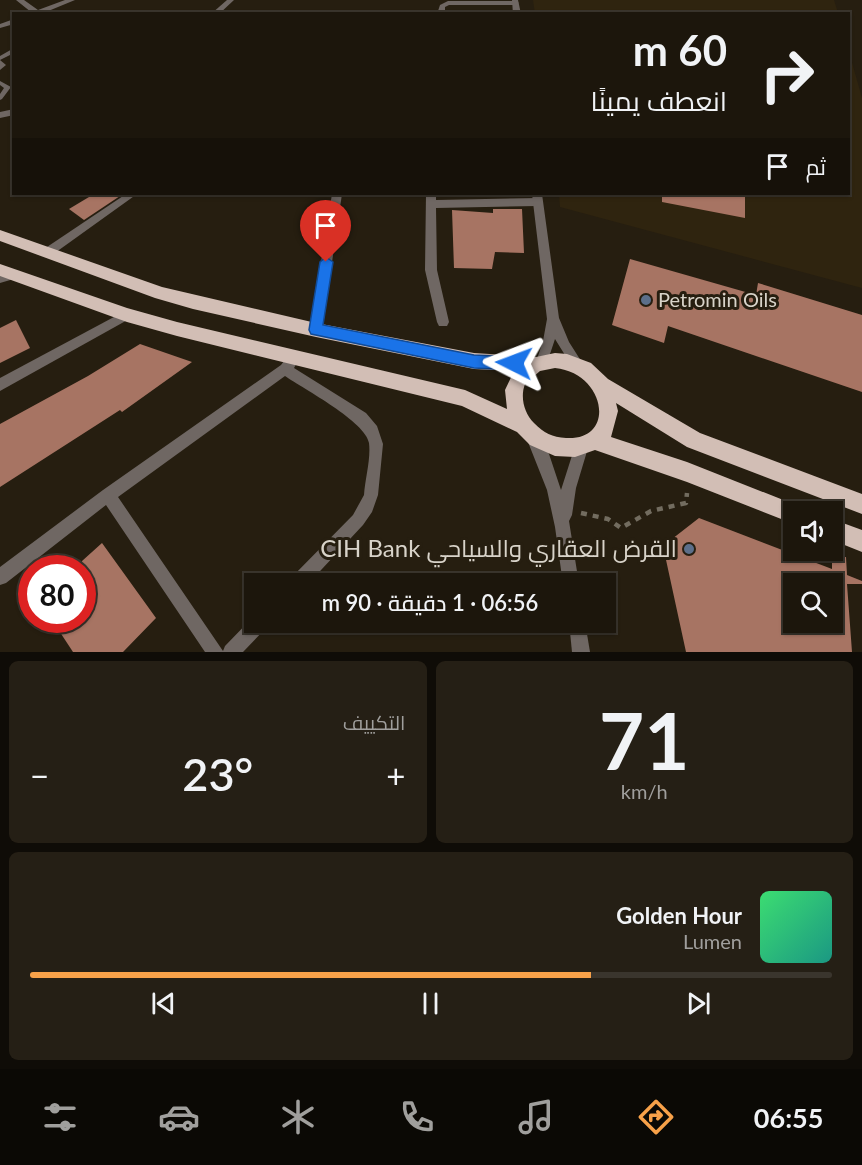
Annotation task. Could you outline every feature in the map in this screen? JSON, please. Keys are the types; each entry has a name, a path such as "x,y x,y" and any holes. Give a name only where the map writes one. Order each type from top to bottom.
{"highway":[{"path":"0,235 161,293 316,330 474,362 538,363 561,360 577,364 591,373 602,385 694,440 862,504"},
{"path":"4,275 127,315 289,363 465,398 527,431 547,445 563,449 588,445 687,472 783,510"},
{"path":"527,431 515,411 513,397 516,383 523,372 538,363"},
{"path":"588,445 606,430 610,416 609,400 602,385"},
{"path":"843,533 862,541"}],"street":[{"path":"20,0 34,12"},
{"path":"38,12 72,0"},
{"path":"216,12 231,0"},
{"path":"441,12 442,6 448,3 515,1"},
{"path":"48,252 131,195"},
{"path":"316,330 337,195"},
{"path":"443,322 431,270 431,199 537,198 553,318 564,345 577,364"},
{"path":"0,385 127,315"},
{"path":"538,363 549,341 553,318"},
{"path":"0,577 289,363 361,418 372,431 376,444 371,495 367,507 358,520 307,573"},
{"path":"527,431 550,471 558,500 570,573"},
{"path":"564,531 568,488 588,445"},
{"path":"108,495 215,652"},
{"path":"231,652 249,633"},
{"path":"578,633 581,652"}],"lane":[{"path":"0,62 3,65 0,68"},
{"path":"0,83 8,87 0,98"}],"path":[{"path":"566,510 608,519 621,528 651,511 686,503 687,472"}],"shaded area":[{"path":"533,0 834,0 838,12 535,12"},
{"path":"850,56 862,98 862,288 560,207 559,195 850,195"}],"building":[{"path":"92,195 122,195 84,220 69,209"},
{"path":"662,195 745,195 745,218 662,202"},
{"path":"493,209 522,209 524,253 495,252 492,269 454,268 452,210 493,213"},
{"path":"630,259 756,295 758,283 862,315 862,392 668,326 664,343 612,325"},
{"path":"16,320 30,348 0,363 0,328"},
{"path":"140,344 192,362 122,412 120,410 0,487 0,424 88,376"},
{"path":"699,518 783,550 783,561 811,561 832,569 832,561 843,561 843,557 846,557 847,575 862,581 862,584 847,584 852,652 686,652 663,546"},
{"path":"102,543 156,618 123,652 73,652 61,633 96,633 96,555 89,555"}],"place":[{"name":"Petromin Oils","path":"646,300"},
{"name":"CIH Bank القرض العقاري والسياحي","path":"689,549"}],"route":[{"path":"326,262 316,330 474,362 514,363"}]}
